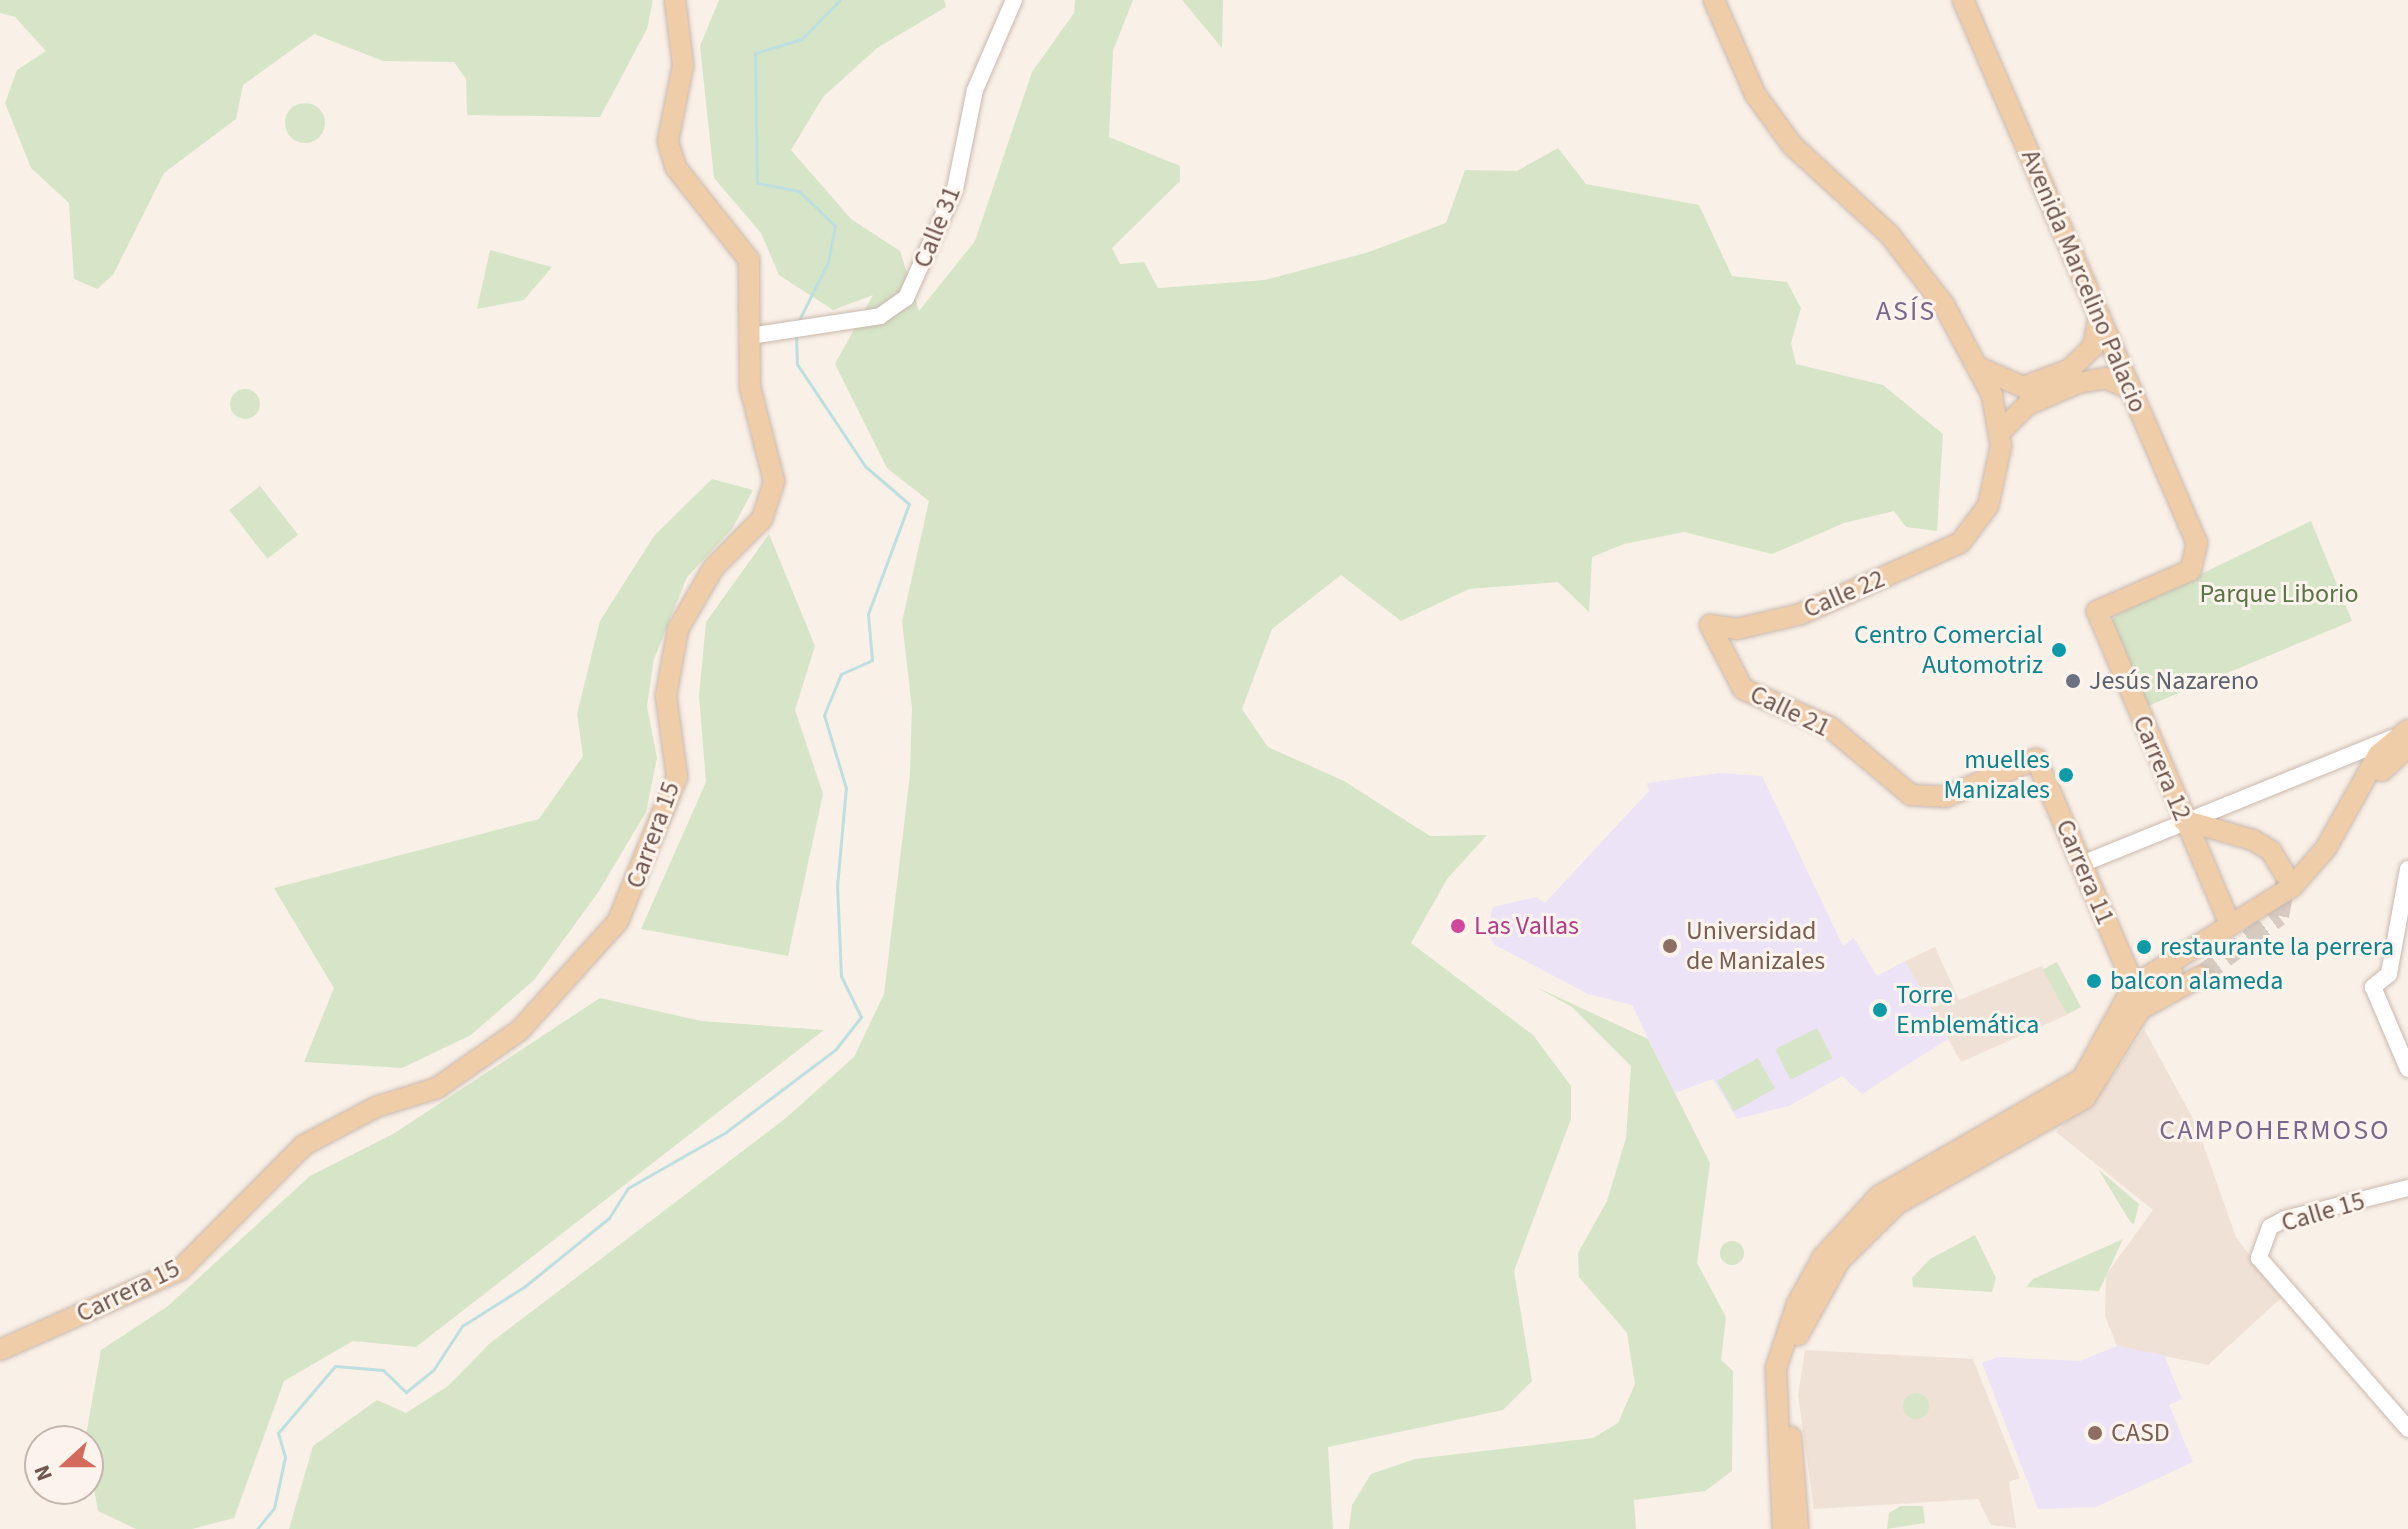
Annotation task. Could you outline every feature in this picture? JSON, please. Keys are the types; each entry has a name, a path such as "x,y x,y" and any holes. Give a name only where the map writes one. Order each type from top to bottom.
{"main road":[{"name":"Carrera 15","path":"0,1350 180,1270 304,1145 376,1107 437,1088 520,1030 618,921 677,777 666,696 678,629 714,567 762,519 773,494 773,463 750,387 756,335 749,260 676,168 668,141 683,65 675,0"},
{"path":"1714,0 1755,94 1792,145 1913,260 1980,368 2000,432 2027,405 2078,383 2105,378 2131,389"},
{"name":"Avenida Marcelino Palacio","path":"1963,0 2197,543 2197,564 2121,601"},
{"path":"1980,368 2023,387 2069,370 2093,347 2099,316"},
{"name":"Calle 22","path":"1710,625 1737,629 1801,614 1949,550 1988,506 2000,432"},
{"path":"2107,636 2121,601"},
{"name":"Carrera 12","path":"2121,601 2097,611 2183,820 2230,924"},
{"name":"Calle 21","path":"1710,625 1729,671 1754,697 1830,727 1905,792 1934,799 2036,759"},
{"path":"1721,648 1737,629"},
{"path":"1783,1529 1776,1368 1797,1304 1823,1257 1879,1196 2082,1079 2134,985 2310,869 2403,739"},
{"path":"1798,1529 1788,1376 1803,1323 1827,1279 1897,1204 2085,1098 2141,1009 2167,976 2312,884 2403,739"},
{"name":"Carrera 11","path":"2036,759 2134,985"},
{"path":"2183,820 2253,840 2271,851 2285,874"},
{"path":"2141,1009 2201,976"}],"street":[{"name":"Calle 31","path":"756,335 880,316 906,298 949,204 975,90 1014,0"},
{"path":"2082,864 2183,820 2403,739"},
{"path":"2408,869 2399,894 2389,974 2373,987 2408,1069"},
{"name":"Calle 15","path":"2408,1188 2285,1219 2270,1227 2259,1258 2408,1429"}],"shaded area":[{"name":"Universidad de Manizales","path":"1721,773 1762,776 1843,946 1854,938 1877,976 1905,961 1948,1039 1862,1094 1842,1076 1789,1106 1737,1119 1713,1079 1675,1093 1632,1005 1588,994 1495,945 1486,932 1493,907 1536,897 1545,903 1649,791 1647,783"},
{"path":"1935,947 1959,1000 2042,966 2067,1015 1961,1062 1905,961"},
{"path":"2144,1029 2196,1124 2236,1237 2281,1298 2208,1365 2117,1346 2105,1316 2106,1275 2153,1210 2056,1132 2110,1080"},
{"name":"CASD","path":"2117,1346 2164,1355 2182,1399 2169,1405 2193,1462 2096,1507 2038,1509 1982,1363 1998,1357 2080,1361"},
{"path":"1805,1350 1973,1359 2020,1478 2009,1482 2016,1528 1991,1525 1978,1499 1814,1509 1798,1395"}],"green space":[{"path":"0,0 653,0 647,29 600,117 467,115 466,79 454,62 383,61 314,34 243,85 236,119 164,173 113,275 97,289 74,279 69,203 31,168 5,103 17,70 46,51 15,17 0,13"},
{"path":"719,0 944,0 946,7 877,48 823,97 791,150 851,219 900,251 919,311 975,241 1032,72 1074,13 1075,0 1133,0 1113,51 1109,137 1180,166 1180,181 1112,248 1120,264 1144,262 1158,288 1265,280 1369,252 1446,223 1465,170 1517,171 1558,148 1586,184 1699,205 1732,276 1787,282 1801,308 1791,343 1796,364 1883,385 1943,434 1937,531 1906,527 1894,511 1844,523 1772,554 1684,532 1624,544 1592,557 1589,612 1558,582 1469,589 1401,621 1341,575 1272,629 1242,709 1268,747 1344,781 1430,836 1487,835 1447,879 1411,943 1533,1035 1571,1086 1571,1119 1514,1271 1532,1381 1503,1410 1328,1447 1333,1529 289,1529 313,1446 377,1400 406,1413 448,1386 489,1344 786,1118 854,1057 884,994 910,774 912,708 902,622 929,501 887,468 835,364 873,295 833,310 779,275 761,233 714,178 700,46"},
{"path":"1182,0 1223,0 1222,48"},
{"path":"305,103 319,109 325,123 319,137 305,143 291,137 285,123 291,109"},
{"path":"490,250 552,267 524,300 477,309"},
{"path":"245,389 251,390 259,398 259,410 251,418 245,419 239,418 231,410 230,404 231,398 239,390"},
{"path":"712,479 753,490 732,529 687,577 654,659 647,706 657,758 646,812 599,891 535,979 471,1035 402,1068 304,1062 334,988 274,888 539,819 583,756 577,714 600,621 654,536"},
{"path":"260,486 298,535 267,559 229,510"},
{"name":"Parque Liborio","path":"2311,521 2352,621 2143,708 2111,623 2116,615"},
{"path":"769,534 815,646 795,710 823,794 788,956 641,929 706,782 699,696 706,622"},
{"path":"2057,962 2081,1007 2067,1015 2043,970"},
{"path":"1536,987 1648,1039 1710,1163 1697,1263 1726,1317 1721,1360 1733,1371 1732,1471 1705,1491 1634,1500 1636,1529 1349,1529 1352,1505 1371,1474 1415,1459 1593,1438 1618,1423 1635,1384 1627,1333 1579,1277 1578,1253 1607,1201 1626,1138 1631,1066 1572,1007"},
{"path":"600,998 701,1021 824,1030 416,1347 353,1341 284,1381 234,1518 192,1529 136,1529 98,1511 97,1505 104,1505 104,1425 88,1425 101,1350 168,1306 310,1176 393,1134"},
{"path":"1817,1028 1832,1058 1791,1080 1775,1049"},
{"path":"1758,1058 1775,1089 1734,1111 1717,1081"},
{"path":"2098,1169 2139,1204 2134,1224 2131,1223"},
{"path":"1975,1235 1996,1278 1992,1292 1913,1287 1912,1278 1930,1259"},
{"path":"2123,1239 2099,1291 2026,1287 2033,1279"},
{"path":"1732,1241 1740,1245 1744,1253 1740,1261 1732,1265 1724,1261 1720,1253 1724,1245"},
{"path":"1916,1393 1925,1397 1929,1406 1925,1415 1916,1419 1907,1415 1903,1406 1907,1397"},
{"path":"1901,1506 1923,1506 1925,1523 1887,1529 1889,1513"}],"waterway":[{"path":"797,324 828,262 835,226 799,191 757,183 755,53 802,39 840,0"},
{"path":"257,1529 274,1508 285,1457 278,1433 335,1366 383,1370 406,1392 434,1369 462,1326 524,1287 609,1218 628,1188 726,1132 835,1050 861,1017 841,976 837,886 846,788 824,715 841,674 872,660 868,614 909,504 865,466 797,364 796,335"}],"tunnel":[{"path":"2201,976 2279,916 2286,880"}],"place":[{"name":"Centro Comercial Automotriz","path":"2059,650"},
{"name":"Jesús Nazareno","path":"2073,681"},
{"name":"muelles Manizales","path":"2066,775"},
{"name":"Las Vallas","path":"1458,926"},
{"name":"Universidad de Manizales","path":"1670,946"},
{"name":"restaurante la perrera","path":"2144,947"},
{"name":"balcon alameda","path":"2094,981"},
{"name":"Torre Emblemática","path":"1880,1010"},
{"name":"CASD","path":"2095,1433"}],"district":[{"name":"ASÍS","path":"1906,311"},
{"name":"CAMPOHERMOSO","path":"2275,1130"}]}
